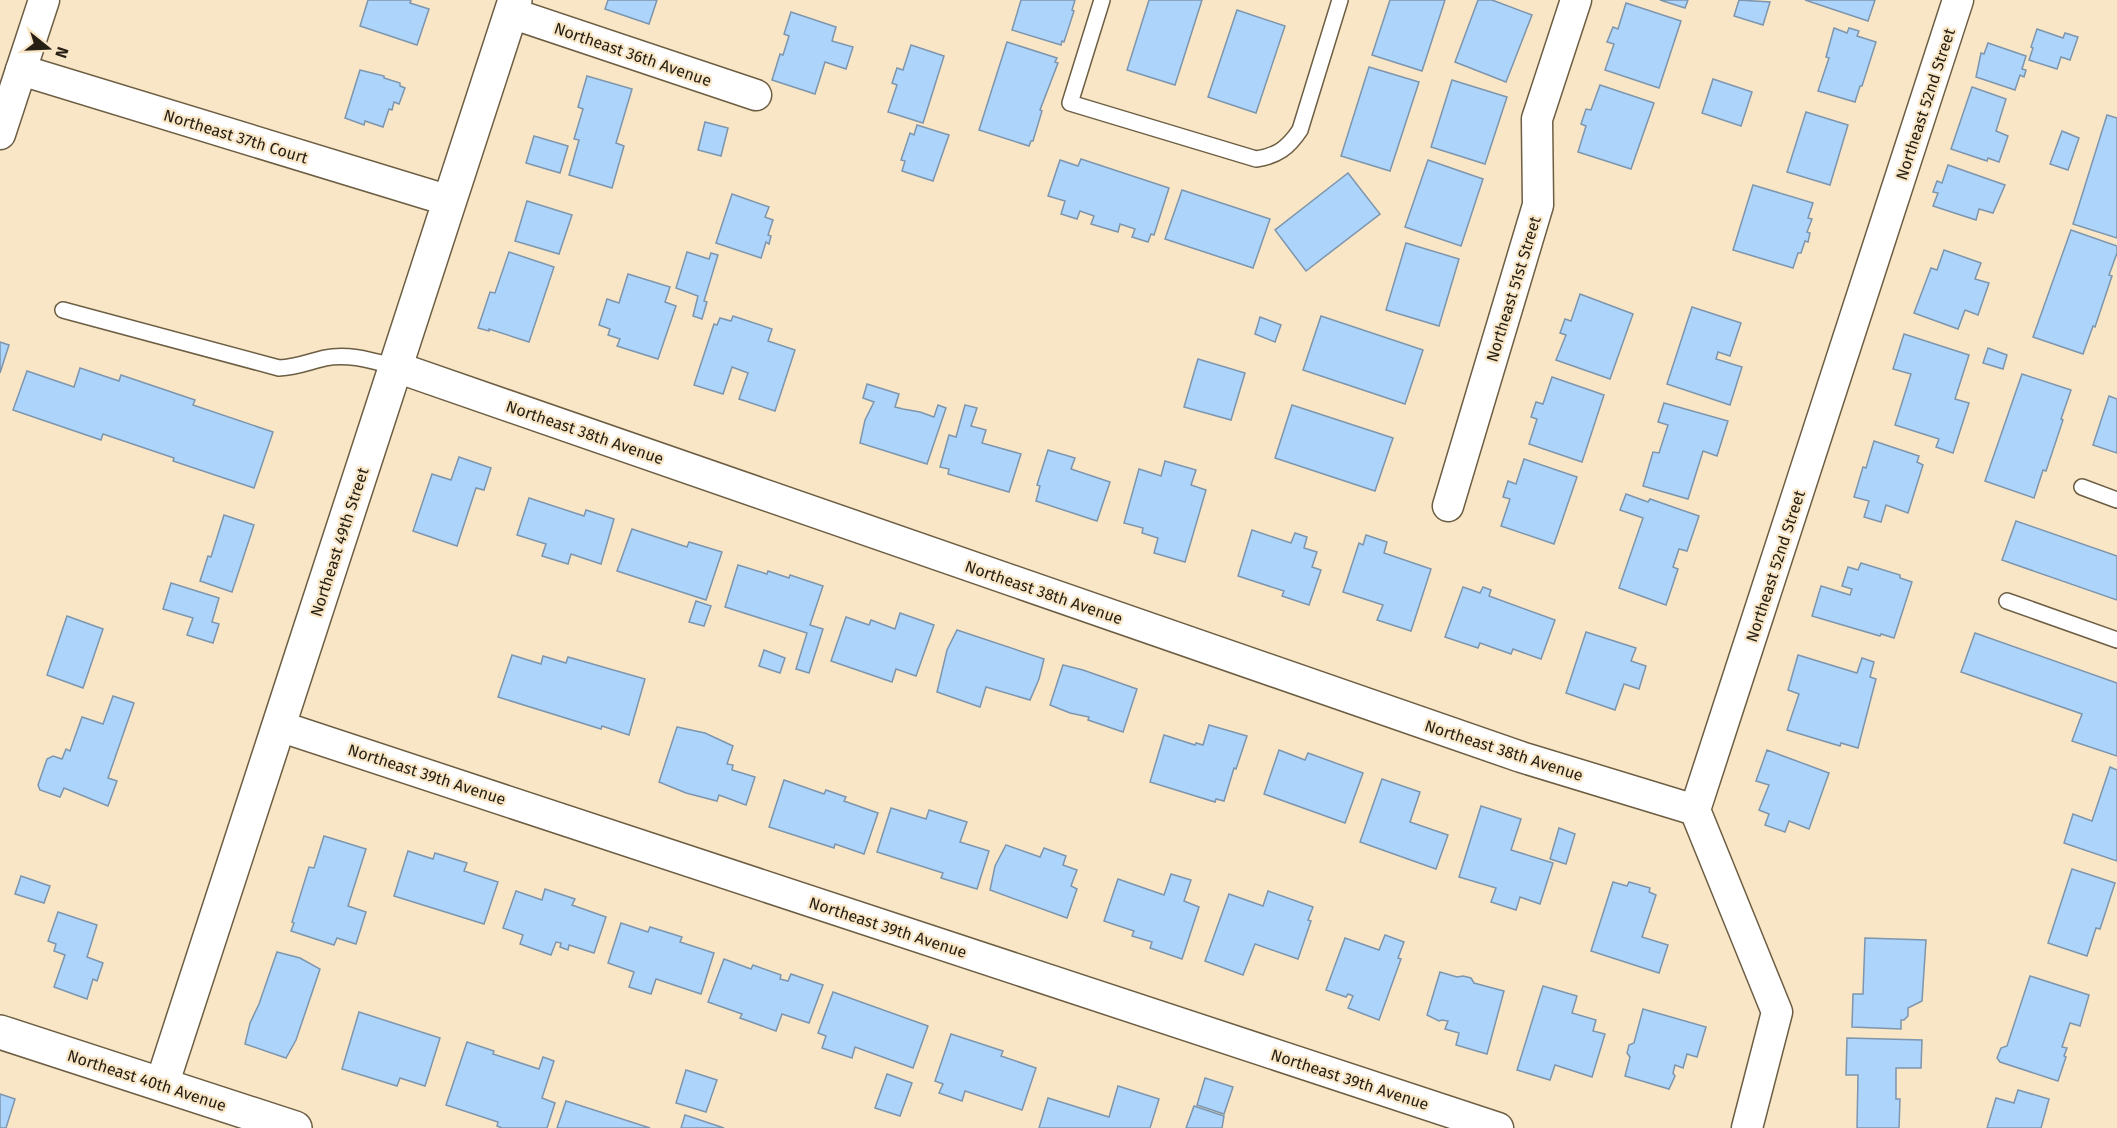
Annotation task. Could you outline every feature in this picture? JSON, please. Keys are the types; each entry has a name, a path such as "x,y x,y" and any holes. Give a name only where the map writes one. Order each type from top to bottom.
{"street":[{"path":"0,134 44,0"},
{"name":"Northeast 51st Street","path":"1448,506 1538,205 1537,119 1576,0"},
{"name":"Northeast 52nd Street","path":"1695,810 1958,0"},
{"name":"Northeast 36th Avenue","path":"513,6 756,95"},
{"name":"Northeast 49th Street","path":"162,1084 513,6"},
{"name":"Northeast 37th Court","path":"21,70 450,201"},
{"name":"Northeast 38th Avenue","path":"396,367 1521,757 1695,810"},
{"name":"Northeast 39th Avenue","path":"279,726 1498,1128"},
{"path":"1695,810 1777,1012 1747,1128"},
{"name":"Northeast 40th Avenue","path":"0,1032 162,1084 251,1121 295,1128"}],"lane":[{"path":"1102,0 1070,103 1256,159 1269,157 1282,151 1300,130 1340,0"},
{"path":"63,309 279,368 296,367 326,358 355,357 396,367"},
{"path":"2082,488 2117,500"},
{"path":"2007,601 2117,640"}],"building":[{"path":"368,0 411,0 410,3 429,9 417,45 360,26"},
{"path":"608,0 657,0 649,24 605,9"},
{"path":"1021,0 1075,0 1072,10 1074,11 1061,45 1012,30"},
{"path":"1149,0 1202,0 1175,85 1127,70"},
{"path":"1390,0 1445,0 1422,71 1372,55"},
{"path":"1478,0 1492,0 1532,15 1506,82 1455,62"},
{"path":"1660,0 1688,0 1685,8"},
{"path":"1739,0 1770,2 1763,25 1734,16"},
{"path":"1805,0 1875,0 1868,21"},
{"path":"1626,3 1681,21 1659,88 1605,70 1614,44 1607,42 1613,27 1618,29"},
{"path":"1237,10 1285,26 1256,113 1208,97"},
{"path":"791,12 836,27 832,41 853,47 846,69 825,62 815,94 772,80 780,54 783,55 789,36 784,34"},
{"path":"1834,28 1847,33 1849,28 1859,31 1857,36 1876,42 1855,102 1818,91 1829,58 1826,57"},
{"path":"2037,29 2063,38 2065,33 2078,37 2070,60 2061,57 2057,69 2029,60"},
{"path":"1007,42 1057,58 1055,62 1058,63 1040,110 1042,111 1033,141 1029,146 979,130"},
{"path":"1988,43 2026,56 2022,69 2026,70 2024,77 2020,75 2015,90 1976,77 1981,53 1984,54"},
{"path":"911,45 944,56 923,123 888,112 897,85 892,83 897,68 903,70"},
{"path":"1369,67 1419,82 1390,171 1341,156"},
{"path":"360,70 384,76 384,78 400,83 400,86 405,88 399,104 394,102 392,110 389,109 383,127 365,121 364,125 345,118"},
{"path":"587,76 632,89 616,143 624,146 612,188 569,175 579,140 574,139 583,109 578,107"},
{"path":"1713,79 1752,92 1741,126 1702,113"},
{"path":"1452,80 1507,97 1485,164 1431,147"},
{"path":"1600,85 1654,103 1631,169 1578,152 1586,126 1581,124 1586,109 1591,110"},
{"path":"1972,87 2006,99 1996,131 2008,136 1999,162 1988,158 1987,161 1951,149"},
{"path":"1806,112 1848,125 1830,185 1787,172"},
{"path":"2107,115 2117,118 2117,238 2073,224"},
{"path":"705,122 728,128 721,156 698,150"},
{"path":"917,125 949,135 933,181 902,171 905,161 901,160 910,133 914,135"},
{"path":"2062,131 2079,138 2068,170 2050,164"},
{"path":"534,136 568,146 560,173 526,163"},
{"path":"1081,159 1169,188 1154,235 1151,234 1148,242 1132,237 1135,229 1120,224 1118,232 1091,224 1094,216 1080,211 1077,219 1061,214 1065,201 1048,196 1060,160 1078,166"},
{"path":"1428,160 1483,179 1461,246 1405,227"},
{"path":"1948,165 2005,185 1993,213 1979,209 1976,220 1933,206 1938,193 1933,192 1937,181 1942,183"},
{"path":"1348,173 1380,214 1306,271 1275,230"},
{"path":"1753,185 1813,203 1808,218 1812,219 1807,232 1810,233 1808,242 1805,241 1801,253 1798,253 1793,268 1733,250"},
{"path":"1182,190 1270,219 1253,268 1165,239"},
{"path":"732,194 769,207 765,217 773,220 768,235 771,236 769,244 766,242 761,258 716,243"},
{"path":"527,201 572,215 559,254 515,241"},
{"path":"2071,230 2117,246 2117,253 2109,275 2112,276 2095,327 2093,326 2083,354 2033,337"},
{"path":"1406,243 1459,259 1439,326 1386,310"},
{"path":"1944,250 1981,263 1975,279 1989,283 1978,315 1965,310 1958,329 1914,313 1931,268 1937,270"},
{"path":"509,252 554,267 529,342 489,329 489,331 478,328 490,292 495,293"},
{"path":"687,252 709,259 711,253 718,255 704,301 707,302 702,319 693,316 698,296 676,288"},
{"path":"628,274 670,287 665,302 676,306 658,359 617,346 620,339 608,335 610,329 599,325 607,299 619,303"},
{"path":"1580,294 1633,314 1610,379 1556,360 1566,335 1560,333 1565,319 1571,321"},
{"path":"1692,307 1741,323 1730,356 1718,352 1716,359 1742,367 1730,405 1667,384"},
{"path":"733,316 772,329 768,341 795,350 775,411 739,399 748,373 732,367 723,394 694,385 714,324 717,325 720,318 731,321"},
{"path":"1321,316 1423,350 1405,404 1303,370"},
{"path":"1260,317 1281,325 1275,342 1255,334"},
{"path":"1904,334 1969,355 1955,399 1969,403 1953,453 1936,447 1939,439 1895,425 1911,374 1893,369"},
{"path":"0,342 9,345 0,373"},
{"path":"1988,348 2007,355 2003,369 1983,363"},
{"path":"1198,359 1245,373 1231,420 1184,407"},
{"path":"80,368 119,381 121,375 195,400 193,405 273,432 254,488 173,461 174,458 103,434 101,440 13,410 27,371 74,387"},
{"path":"2022,374 2071,390 2046,471 2043,470 2034,498 1985,481"},
{"path":"1552,377 1604,395 1582,462 1529,444 1537,419 1531,417 1536,402 1543,404"},
{"path":"867,384 899,394 895,407 934,417 938,405 946,408 927,464 860,443 865,420 874,402 863,398"},
{"path":"2109,396 2117,399 2117,453 2093,445"},
{"path":"1664,403 1728,421 1717,456 1703,451 1688,499 1643,486 1653,452 1659,453 1668,425 1658,422"},
{"path":"965,405 977,408 971,426 986,430 982,443 1021,454 1009,492 948,474 949,469 940,467 949,435 956,437"},
{"path":"1292,405 1393,438 1375,491 1275,458"},
{"path":"1874,441 1919,456 1917,462 1923,465 1908,513 1886,505 1881,522 1864,517 1869,501 1854,497"},
{"path":"1048,450 1075,458 1071,469 1110,482 1097,521 1036,501 1040,486 1037,485"},
{"path":"459,457 491,468 484,490 476,488 457,546 413,531 432,474 451,480"},
{"path":"1524,459 1577,477 1554,544 1501,526 1510,499 1503,497 1508,481 1516,484"},
{"path":"1165,461 1196,470 1191,485 1206,490 1185,562 1154,553 1158,538 1142,533 1143,528 1124,523 1139,469 1161,476"},
{"path":"1626,494 1648,502 1650,499 1699,516 1687,551 1679,549 1673,567 1678,569 1666,605 1619,588 1643,518 1620,510"},
{"path":"529,498 584,516 586,510 614,519 601,564 571,554 568,564 542,556 546,544 517,535"},
{"path":"224,515 254,525 232,592 200,581 208,556 211,557"},
{"path":"2016,521 2117,556 2117,600 2002,560"},
{"path":"632,529 687,547 689,542 722,552 706,600 617,571"},
{"path":"1252,530 1291,543 1295,533 1307,537 1304,548 1317,552 1312,567 1321,570 1309,605 1282,596 1284,591 1238,576"},
{"path":"1366,535 1387,542 1384,553 1431,569 1411,631 1377,620 1383,605 1343,592 1359,543 1363,545"},
{"path":"1861,563 1900,575 1900,578 1912,582 1894,638 1812,616 1821,586 1850,595 1852,589 1842,586 1848,567 1858,570"},
{"path":"738,565 767,574 768,571 789,578 790,575 823,586 810,625 823,629 809,673 796,669 807,633 725,607"},
{"path":"171,583 219,598 212,622 219,624 213,643 187,635 193,618 163,609"},
{"path":"1463,587 1480,593 1483,587 1491,590 1489,596 1555,620 1541,659 1513,649 1511,654 1480,643 1478,648 1445,637"},
{"path":"696,601 711,606 704,626 689,622"},
{"path":"900,613 934,625 916,676 896,669 892,682 831,661 846,617 869,625 871,620 895,629"},
{"path":"67,616 103,629 83,688 47,675"},
{"path":"957,630 1044,659 1030,700 986,687 980,707 937,692 947,650"},
{"path":"1586,632 1636,648 1631,661 1646,666 1639,689 1624,684 1615,710 1566,693"},
{"path":"1975,633 2117,683 2117,756 2072,741 2082,714 1961,672"},
{"path":"764,650 785,658 780,673 759,666"},
{"path":"512,655 541,664 543,656 566,663 568,657 645,679 629,735 602,726 601,729 498,697"},
{"path":"1798,655 1857,673 1862,658 1874,662 1870,677 1876,679 1858,748 1841,743 1840,746 1787,730 1799,694 1788,690"},
{"path":"1063,665 1137,689 1123,732 1088,720 1089,717 1050,705"},
{"path":"113,696 134,703 108,778 117,781 108,806 64,788 60,797 40,790 38,785 47,759 53,756 62,759 66,749 70,751 82,717 103,724"},
{"path":"1209,725 1247,736 1224,801 1216,799 1215,802 1150,782 1164,735 1195,745 1196,743 1203,745"},
{"path":"677,727 705,733 733,746 727,764 733,765 732,770 755,777 746,805 719,795 717,801 686,793 659,782"},
{"path":"1279,750 1305,760 1308,753 1363,773 1345,823 1264,794"},
{"path":"1767,750 1829,773 1809,829 1789,821 1785,832 1765,825 1769,814 1759,810 1769,785 1756,781"},
{"path":"2110,767 2117,770 2117,861 2064,843 2073,814 2092,821"},
{"path":"1382,779 1420,792 1410,822 1448,835 1436,869 1360,842"},
{"path":"784,780 824,794 826,790 846,797 844,801 878,813 864,854 835,844 834,848 769,827"},
{"path":"1481,806 1521,819 1511,850 1553,863 1540,904 1520,897 1516,910 1491,902 1496,888 1459,877"},
{"path":"891,808 926,819 929,810 967,822 960,842 989,851 977,889 941,878 943,873 877,852"},
{"path":"1559,828 1575,834 1566,864 1550,859"},
{"path":"324,836 366,849 348,906 366,912 356,944 337,938 334,945 291,931 309,867 314,868"},
{"path":"1006,845 1040,857 1044,848 1066,856 1063,865 1077,870 1071,886 1077,889 1067,918 990,890 995,866"},
{"path":"408,851 433,859 435,853 467,863 464,871 498,882 484,924 394,896"},
{"path":"2072,869 2115,883 2100,929 2096,928 2087,956 2048,943"},
{"path":"1171,874 1191,880 1184,901 1199,907 1182,959 1150,948 1152,942 1132,936 1134,931 1104,921 1118,879 1164,895"},
{"path":"21,876 50,886 44,903 15,894"},
{"path":"1613,882 1627,886 1629,882 1650,888 1649,892 1656,895 1642,937 1668,945 1659,973 1591,951"},
{"path":"545,889 575,899 572,905 606,917 594,953 569,945 568,950 560,947 561,943 556,942 551,955 520,944 523,935 503,928 516,891 542,900"},
{"path":"1268,891 1313,907 1308,920 1311,921 1298,959 1255,944 1243,975 1205,961 1229,894 1263,906"},
{"path":"58,912 97,925 87,957 103,963 97,981 93,979 87,999 54,987 65,955 54,951 56,944 48,941"},
{"path":"621,923 648,932 650,927 682,937 680,942 714,953 701,994 656,979 651,994 629,987 634,972 608,963"},
{"path":"1385,935 1404,942 1398,958 1401,959 1379,1020 1348,1008 1353,996 1348,994 1346,997 1326,990 1345,938 1379,950"},
{"path":"1865,938 1926,940 1922,1001 1908,1008 1908,1016 1901,1020 1901,1029 1852,1027 1853,994 1863,994"},
{"path":"277,952 300,958 320,969 296,1040 286,1058 245,1044 250,1023"},
{"path":"724,959 751,969 753,965 781,975 780,979 788,981 791,974 823,985 809,1023 782,1014 776,1031 740,1018 742,1014 708,1002"},
{"path":"1440,972 1471,978 1474,983 1504,991 1487,1054 1456,1045 1459,1033 1445,1029 1448,1021 1439,1021 1427,1015"},
{"path":"2030,976 2089,995 2080,1026 2070,1023 2062,1047 2067,1048 2064,1056 2066,1057 2058,1081 2000,1062 1997,1058 2001,1048 2007,1046"},
{"path":"1543,986 1577,996 1572,1013 1596,1020 1593,1031 1605,1034 1592,1077 1555,1065 1550,1080 1517,1070"},
{"path":"833,992 928,1026 913,1068 855,1047 852,1058 822,1048 826,1036 818,1033"},
{"path":"1643,1009 1706,1027 1697,1057 1687,1054 1683,1068 1675,1065 1673,1073 1675,1076 1669,1089 1625,1076 1630,1057 1627,1053 1629,1045 1634,1043"},
{"path":"359,1012 440,1038 425,1086 400,1078 397,1086 342,1069"},
{"path":"951,1034 1003,1051 1001,1056 1036,1068 1022,1110 965,1091 962,1101 939,1093 943,1084 935,1081"},
{"path":"1847,1038 1922,1040 1921,1068 1896,1068 1896,1099 1900,1099 1899,1128 1857,1128 1858,1075 1846,1075"},
{"path":"467,1042 494,1051 493,1054 539,1069 543,1057 554,1061 542,1098 555,1103 547,1128 502,1128 497,1126 498,1122 446,1105"},
{"path":"686,1070 717,1080 706,1112 676,1103"},
{"path":"887,1074 912,1083 900,1116 875,1108"},
{"path":"1205,1078 1233,1087 1224,1114 1197,1105"},
{"path":"1118,1086 1159,1099 1150,1128 1039,1128 1048,1098 1109,1117"},
{"path":"2018,1090 2049,1099 2041,1128 1987,1128 1996,1098 2014,1103"},
{"path":"0,1094 15,1099 6,1128 0,1128"},
{"path":"566,1101 650,1128 557,1128"},
{"path":"1194,1106 1224,1116 1222,1128 1186,1128"},
{"path":"685,1115 724,1128 681,1128"}]}
